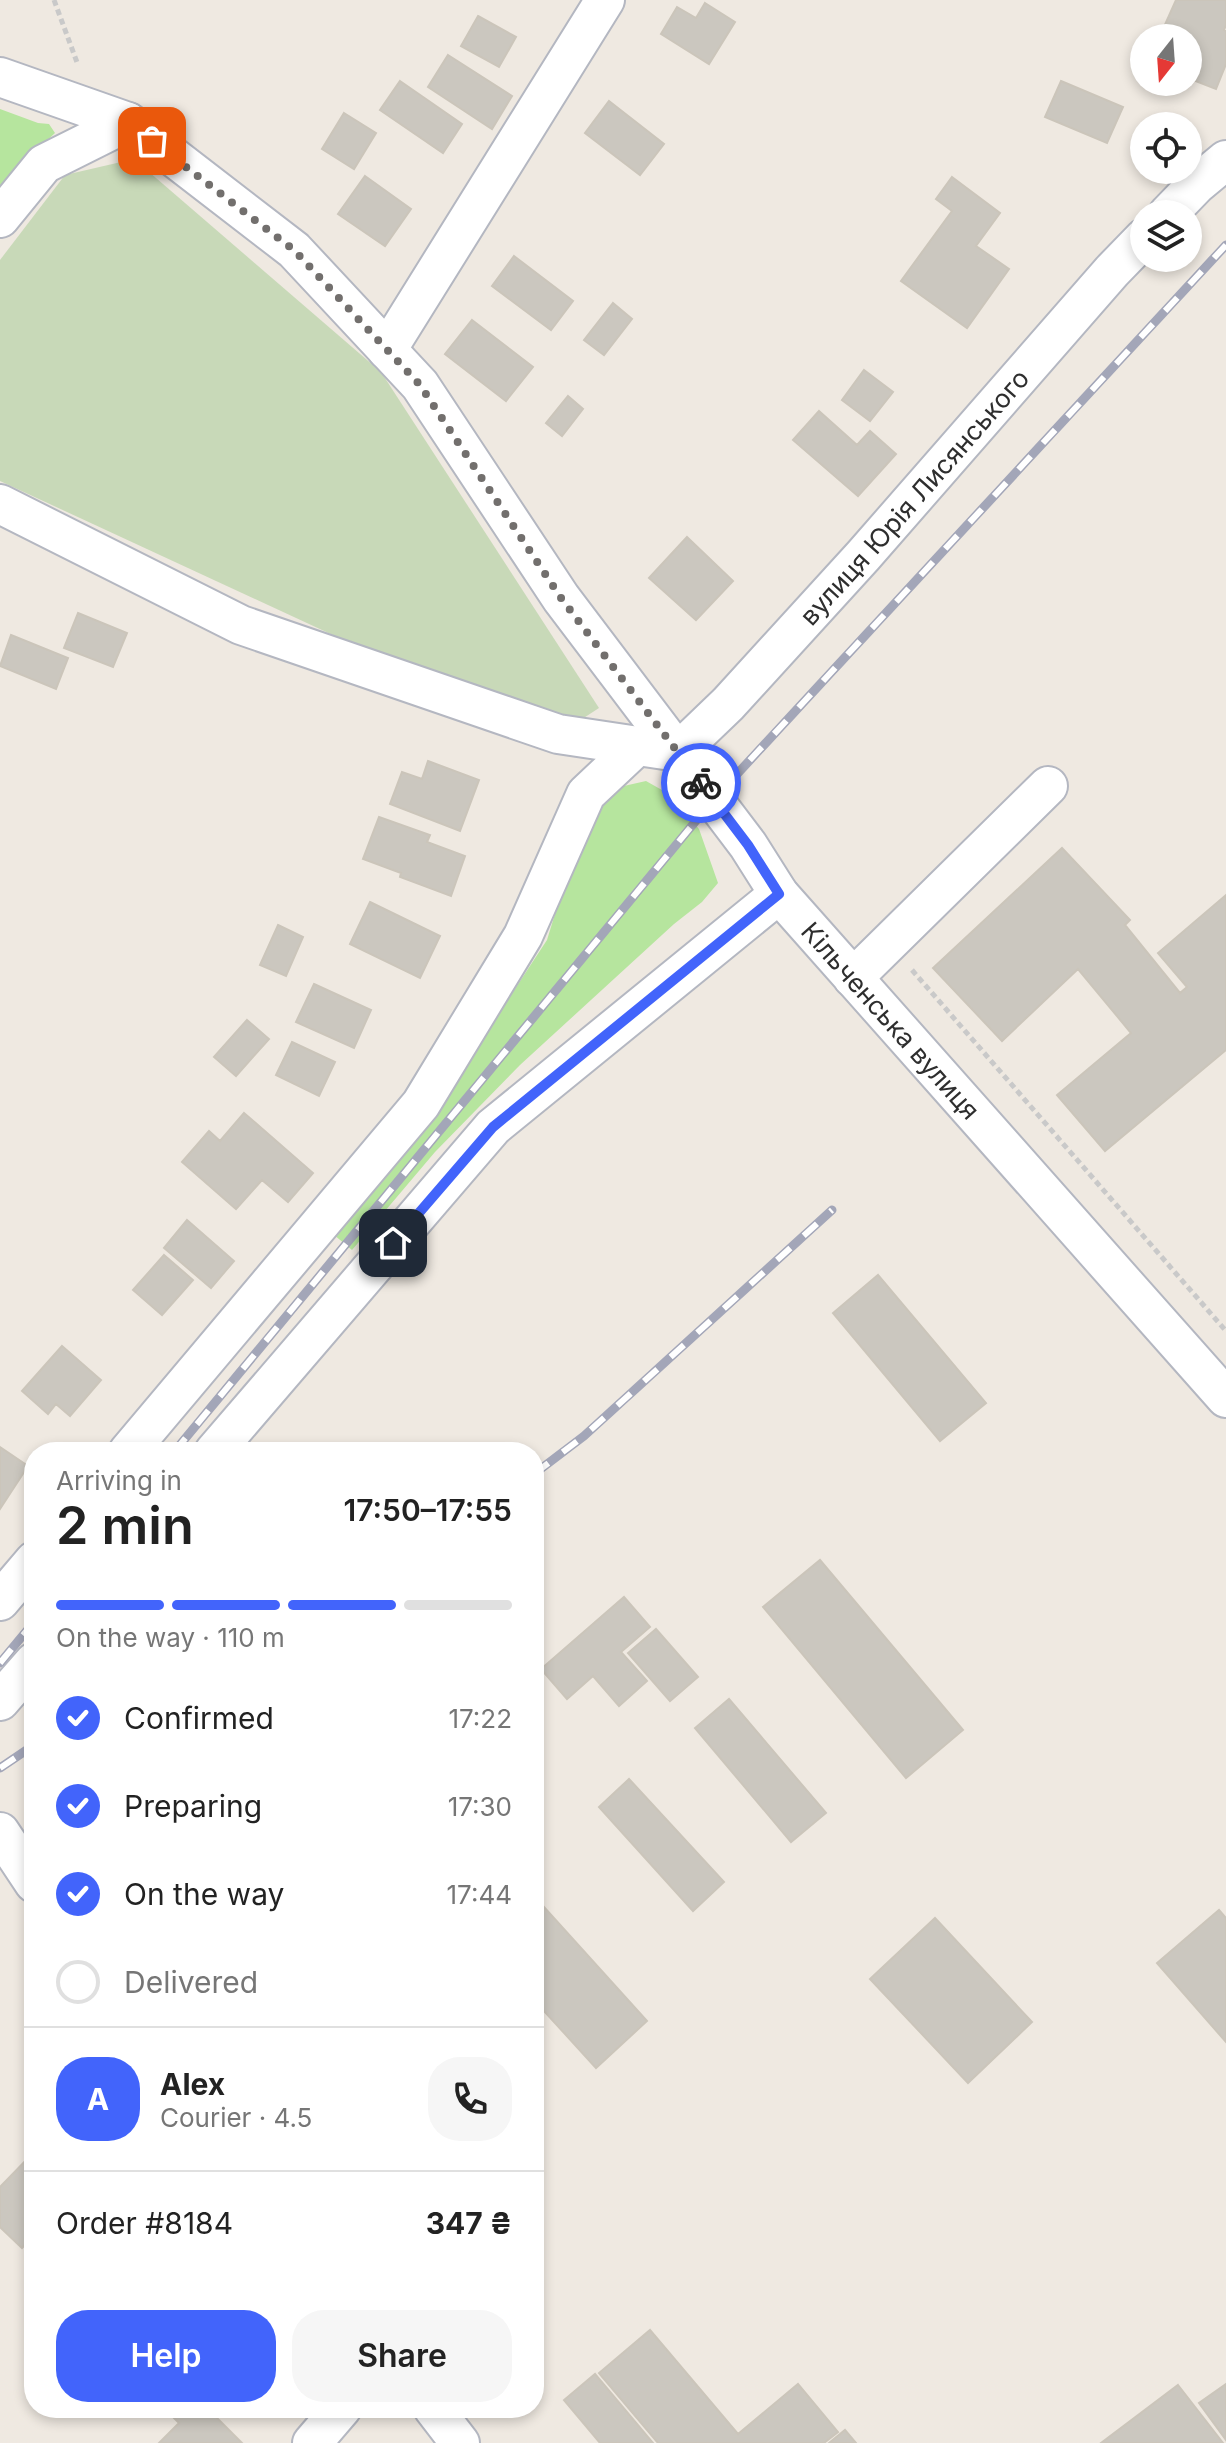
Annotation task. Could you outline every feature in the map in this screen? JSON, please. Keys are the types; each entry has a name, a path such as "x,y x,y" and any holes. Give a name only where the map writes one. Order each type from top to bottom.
{"street":[{"path":"387,350 605,0"},
{"name":"Кільченська вулиця","path":"0,77 111,116 294,250 420,385 561,598 748,845 779,894 1226,1398"},
{"path":"0,218 44,164 111,116"},
{"path":"1182,200 1226,160"},
{"name":"вулиця Юрія Лисянського","path":"678,752 728,704 1130,252"},
{"path":"0,504 241,625 558,734 678,752"},
{"path":"136,1442 421,1104 523,936 586,794 637,746"},
{"path":"853,978 1048,786"},
{"path":"223,1442 493,1127 779,894"},
{"path":"0,1601 24,1573"},
{"path":"0,1701 24,1673"},
{"path":"0,1832 24,1868"},
{"path":"312,2443 333,2418"},
{"path":"441,2418 460,2443"}],"path":[{"path":"54,0 111,116"},
{"path":"888,942 1226,1331"}],"green space":[{"path":"0,109 49,124 55,133 0,196"},
{"path":"134,159 381,372 599,708 579,721 363,649 0,481 0,260 65,175"},
{"path":"646,781 669,794 699,829 718,883 702,902 520,1065 435,1152 352,1250 327,1229 438,1098 490,1027 547,940 570,865 592,812 615,788"}],"building":[{"path":"1176,0 1226,0 1226,64 1216,89 1202,84 1202,24 1165,24"},
{"path":"705,3 735,22 709,64 661,34 677,7 696,18"},
{"path":"478,16 516,37 499,67 461,46"},
{"path":"448,55 512,96 492,129 428,87"},
{"path":"400,81 462,124 443,153 380,110"},
{"path":"1061,81 1123,107 1107,143 1045,117"},
{"path":"609,101 664,144 640,175 585,133"},
{"path":"344,113 376,133 354,169 322,149"},
{"path":"365,176 411,209 385,246 338,214"},
{"path":"952,177 1000,213 976,246 1009,269 967,328 901,281 952,211 936,199"},
{"path":"514,256 573,301 551,330 492,286"},
{"path":"613,303 632,319 604,355 584,340"},
{"path":"472,320 533,367 506,401 445,354"},
{"path":"864,370 893,392 870,421 842,400"},
{"path":"568,396 583,409 562,436 546,423"},
{"path":"819,411 857,445 870,431 896,454 858,496 793,440"},
{"path":"687,537 733,581 696,620 649,578"},
{"path":"78,613 127,633 113,667 64,648"},
{"path":"11,635 68,658 56,689 0,666"},
{"path":"428,761 479,780 460,831 390,804 402,772 422,779"},
{"path":"379,817 430,835 427,842 465,856 451,896 363,859"},
{"path":"1062,848 1130,920 1125,925 1180,993 1187,987 1158,953 1226,895 1226,1050 1105,1151 1057,1095 1131,1033 1078,969 1002,1041 933,968"},
{"path":"370,902 440,936 420,978 350,944"},
{"path":"278,925 303,937 286,976 260,965"},
{"path":"314,984 371,1010 354,1048 296,1022"},
{"path":"247,1020 269,1039 236,1076 214,1057"},
{"path":"292,1042 335,1062 319,1096 276,1075"},
{"path":"244,1113 313,1173 288,1202 262,1180 236,1209 182,1162 209,1131 220,1141"},
{"path":"187,1220 234,1261 211,1288 164,1248"},
{"path":"164,1255 193,1280 162,1315 133,1290"},
{"path":"878,1275 986,1403 940,1441 833,1313"},
{"path":"62,1346 101,1380 70,1416 56,1404 48,1414 22,1391"},
{"path":"0,1447 24,1463 24,1472 0,1509"},
{"path":"820,1560 963,1730 906,1778 763,1607"},
{"path":"624,1597 650,1627 621,1652 647,1681 619,1706 593,1676 567,1699 544,1672 544,1666"},
{"path":"656,1629 698,1677 670,1701 628,1653"},
{"path":"729,1699 826,1813 791,1842 695,1728"},
{"path":"629,1779 724,1882 693,1911 599,1807"},
{"path":"544,1907 647,2021 596,2068 544,2011"},
{"path":"1219,1910 1226,1918 1226,2042 1157,1963"},
{"path":"935,1918 1032,2022 968,2083 870,1979"},
{"path":"24,2162 22,2248 0,2227 0,2187"},
{"path":"650,2330 738,2434 798,2384 838,2432 824,2443 658,2443 599,2373"},
{"path":"595,2374 653,2443 600,2443 564,2400"},
{"path":"1226,2384 1226,2440 1199,2403"},
{"path":"1178,2385 1223,2443 1101,2443"},
{"path":"174,2418 217,2418 242,2443 159,2443 179,2423"},
{"path":"845,2430 856,2443 829,2443"}],"railway":[{"path":"182,1442 714,799 1226,245"},
{"path":"544,1466 584,1436 832,1210"},
{"path":"0,1663 24,1634"},
{"path":"0,1768 24,1752"}],"way so far":[{"path":"152,141 294,250 420,385 561,598 701,783"}],"route":[{"path":"393,1243 493,1127 779,894 748,845 701,783"}]}
